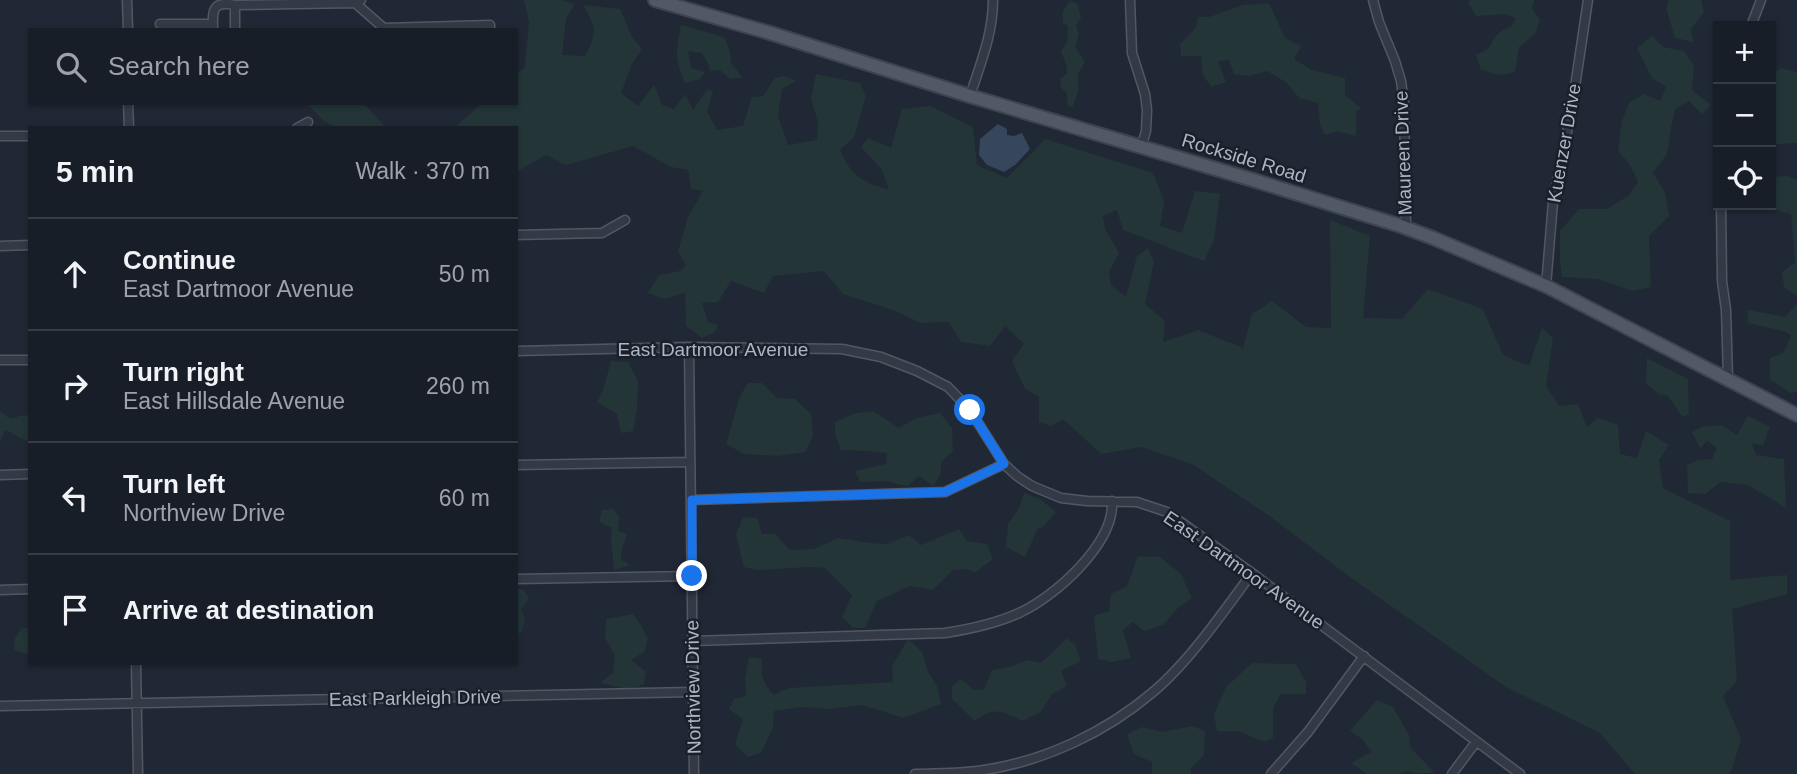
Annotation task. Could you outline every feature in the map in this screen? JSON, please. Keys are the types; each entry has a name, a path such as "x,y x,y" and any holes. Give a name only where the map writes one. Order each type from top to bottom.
{"main road":[{"name":"Rockside Road","path":"655,0 1406,228 1546,286 1797,415"}],"street":[{"path":"127,0 128,28"},
{"path":"970,96 988,41 993,0"},
{"path":"1130,0 1132,53 1145,94 1147,110 1146,131 1141,148"},
{"name":"Maureen Drive","path":"1373,0 1401,81 1404,103 1406,228"},
{"name":"Kuenzer Drive","path":"1546,286 1553,202 1572,107 1588,0"},
{"path":"1753,21 1761,0"},
{"path":"160,24 213,27 212,8 216,2 222,1 235,5 357,1 384,28"},
{"path":"235,5 235,28"},
{"path":"457,28 490,25 490,28"},
{"path":"128,105 129,126"},
{"path":"301,126 308,122"},
{"path":"0,136 28,136"},
{"path":"1721,210 1728,378"},
{"path":"518,235 602,233 625,220"},
{"path":"0,246 28,245"},
{"name":"East Dartmoor Avenue","path":"518,351 688,347 842,349 881,357 917,371 948,387 970,410 1004,464 1017,476 1032,486 1061,498 1137,502 1167,512 1520,774"},
{"name":"Northview Drive","path":"688,347 695,774"},
{"path":"0,360 28,360"},
{"path":"518,465 690,462"},
{"path":"692,500 945,492 1004,464"},
{"path":"0,475 28,474"},
{"path":"693,641 945,633 984,627 1021,613 1048,596 1074,573 1094,550 1108,527 1113,511 1112,501"},
{"path":"915,774 969,772 1009,766 1059,749 1096,731 1153,692 1183,663 1252,573"},
{"path":"518,579 692,576"},
{"path":"0,590 28,589"},
{"path":"1270,774 1308,732 1364,656"},
{"path":"136,665 138,774"},
{"name":"East Parkleigh Drive","path":"0,706 693,692"},
{"path":"1452,774 1476,742"}],"shaded area":[{"path":"524,0 561,0 575,4 566,18 562,55 585,56 594,30 583,5 620,9 632,37 642,49 632,64 621,93 638,106 654,85 662,105 674,109 685,94 693,110 707,89 713,91 707,111 717,130 743,126 752,97 763,96 775,78 784,76 796,81 782,89 778,116 788,145 817,140 818,122 811,99 816,74 860,83 866,96 854,137 840,150 858,177 889,190 882,170 861,147 868,138 891,148 902,109 930,106 973,127 977,165 1007,178 1045,139 1153,173 1164,201 1160,226 1182,233 1195,191 1220,194 1214,240 1204,261 1123,230 1117,210 1103,216 1105,229 1119,253 1109,272 1111,285 1126,297 1137,256 1148,248 1154,262 1145,304 1165,321 1163,342 1198,330 1243,348 1252,314 1272,301 1306,327 1331,328 1330,220 1370,236 1363,318 1402,319 1428,289 1483,309 1503,355 1529,366 1542,328 1553,338 1546,386 1559,406 1578,404 1587,427 1598,418 1618,425 1620,454 1637,458 1646,431 1669,445 1659,460 1663,488 1730,521 1730,580 1787,575 1787,594 1732,609 1737,681 1723,696 1741,739 1732,769 1728,774 1635,774 1600,733 1506,687 1350,577 1268,515 1192,464 1141,447 1101,454 1063,419 1051,426 1039,422 1039,397 1025,389 1012,361 1024,344 1005,326 990,346 961,342 949,322 921,323 893,310 843,294 824,271 773,276 764,293 731,281 718,302 702,303 708,322 718,325 715,332 702,338 686,326 685,293 664,299 648,293 659,275 680,271 686,266 678,251 688,217 703,191 691,189 688,170 671,167 633,146 566,165 546,155 518,171 518,126 456,126 480,105 518,105 518,72 525,67 529,22"},
{"path":"1534,0 1532,8 1540,20 1535,34 1519,47 1515,72 1500,75 1481,70 1476,55 1490,47 1496,36 1511,26 1516,18 1506,14 1476,16 1468,2"},
{"path":"1669,0 1701,0 1704,12 1691,29 1693,42 1675,38 1666,8"},
{"path":"1070,1 1078,4 1081,18 1076,26 1079,35 1075,46 1085,62 1078,74 1078,92 1072,108 1068,106 1060,79 1067,73 1061,52 1067,42 1068,26 1063,23 1063,11"},
{"path":"1269,3 1285,38 1301,46 1294,59 1312,70 1345,78 1345,95 1361,108 1356,111 1356,136 1337,131 1325,135 1320,125 1318,103 1299,98 1287,83 1267,71 1249,76 1234,74 1229,60 1218,61 1226,82 1211,87 1203,75 1201,56 1181,56 1180,44 1195,29 1198,17 1209,17 1243,5"},
{"path":"681,25 724,37 731,63 743,78 730,79 720,70 710,71 702,53 688,51 691,68 705,72 700,79 685,83 677,55"},
{"path":"1652,36 1663,47 1684,51 1694,66 1692,90 1711,105 1702,114 1689,101 1675,109 1667,154 1653,173 1665,192 1669,216 1649,236 1651,287 1632,291 1599,279 1562,277 1560,231 1579,209 1607,209 1628,196 1638,182 1630,165 1618,151 1622,121 1629,103 1644,94 1660,101 1666,87 1652,78 1637,48"},
{"path":"1780,68 1797,72 1797,143 1776,144 1776,72"},
{"path":"308,105 365,105 385,126 334,126 324,121"},
{"path":"1788,176 1797,180 1797,296 1784,287 1782,272 1795,262 1791,214 1776,210 1776,177"},
{"path":"1797,304 1797,392 1790,393 1770,379 1770,358 1783,353 1791,336 1786,332 1748,323 1748,310 1785,317"},
{"path":"1647,358 1688,379 1689,414 1682,417 1668,396 1659,394 1646,384"},
{"path":"611,361 628,362 638,381 633,431 621,433 617,414 597,402"},
{"path":"748,383 762,383 777,398 795,399 811,414 813,436 805,452 778,456 744,454 726,444 740,396"},
{"path":"0,411 10,419 28,415 28,440 5,430 0,441"},
{"path":"873,411 899,428 916,418 940,413 952,428 953,451 941,462 941,474 933,486 919,476 908,486 884,481 860,482 855,471 886,464 887,453 841,450 835,434 835,422 855,413"},
{"path":"1748,416 1770,427 1763,445 1752,444 1756,455 1784,459 1786,508 1748,485 1721,482 1705,494 1688,493 1687,465 1698,460 1712,459 1717,448 1707,441 1700,448 1692,432 1701,427 1721,425 1737,435"},
{"path":"1024,493 1040,499 1056,512 1043,527 1038,528 1025,557 1006,547 1008,524 1019,508"},
{"path":"613,509 619,517 618,531 627,534 621,559 630,565 614,570 612,528 599,522 602,510"},
{"path":"743,517 757,518 762,534 775,534 790,550 814,549 838,538 887,544 909,535 921,545 959,529 967,541 987,544 993,559 976,572 966,569 953,570 933,590 910,586 877,601 865,628 853,628 842,617 852,595 825,568 757,570 744,567 736,535"},
{"path":"1138,556 1160,557 1181,574 1192,598 1178,608 1163,625 1144,631 1133,622 1123,630 1131,658 1112,662 1098,659 1094,616 1109,611 1111,594 1127,586"},
{"path":"518,589 523,589 529,598 521,609 525,618 522,632 518,633"},
{"path":"633,614 648,639 644,652 631,660 646,672 644,684 622,688 601,682 613,673 615,656 605,638 606,619"},
{"path":"22,628 28,628 28,654 14,650 15,638"},
{"path":"1067,638 1075,645 1081,661 1061,671 1067,686 1052,694 1041,712 1022,721 1003,712 993,712 975,721 952,699 952,686 961,679 974,690 984,689 992,670 1028,660 1041,663"},
{"path":"908,639 922,652 928,672 937,686 941,704 904,718 862,705 831,709 801,707 774,711 773,728 761,753 748,757 735,744 743,719 729,709 734,699 746,696 745,678 749,657 762,659 763,678 774,695 789,688 893,682 892,666"},
{"path":"1252,663 1296,664 1306,682 1306,694 1281,694 1273,708 1273,738 1264,742 1238,731 1217,731 1214,714 1226,687"},
{"path":"1377,700 1393,707 1409,735 1410,747 1434,772 1367,774 1351,763 1372,752 1362,739 1350,731"},
{"path":"1192,726 1205,731 1204,755 1191,768 1191,774 1152,774 1152,762 1134,754 1127,735 1141,727 1163,732"}],"water":[{"path":"998,124 1007,129 1007,135 1022,133 1030,149 1004,172 987,165 979,155 980,139"}],"route":[{"path":"692,576 692,500 945,492 1004,464 970,410"}]}
